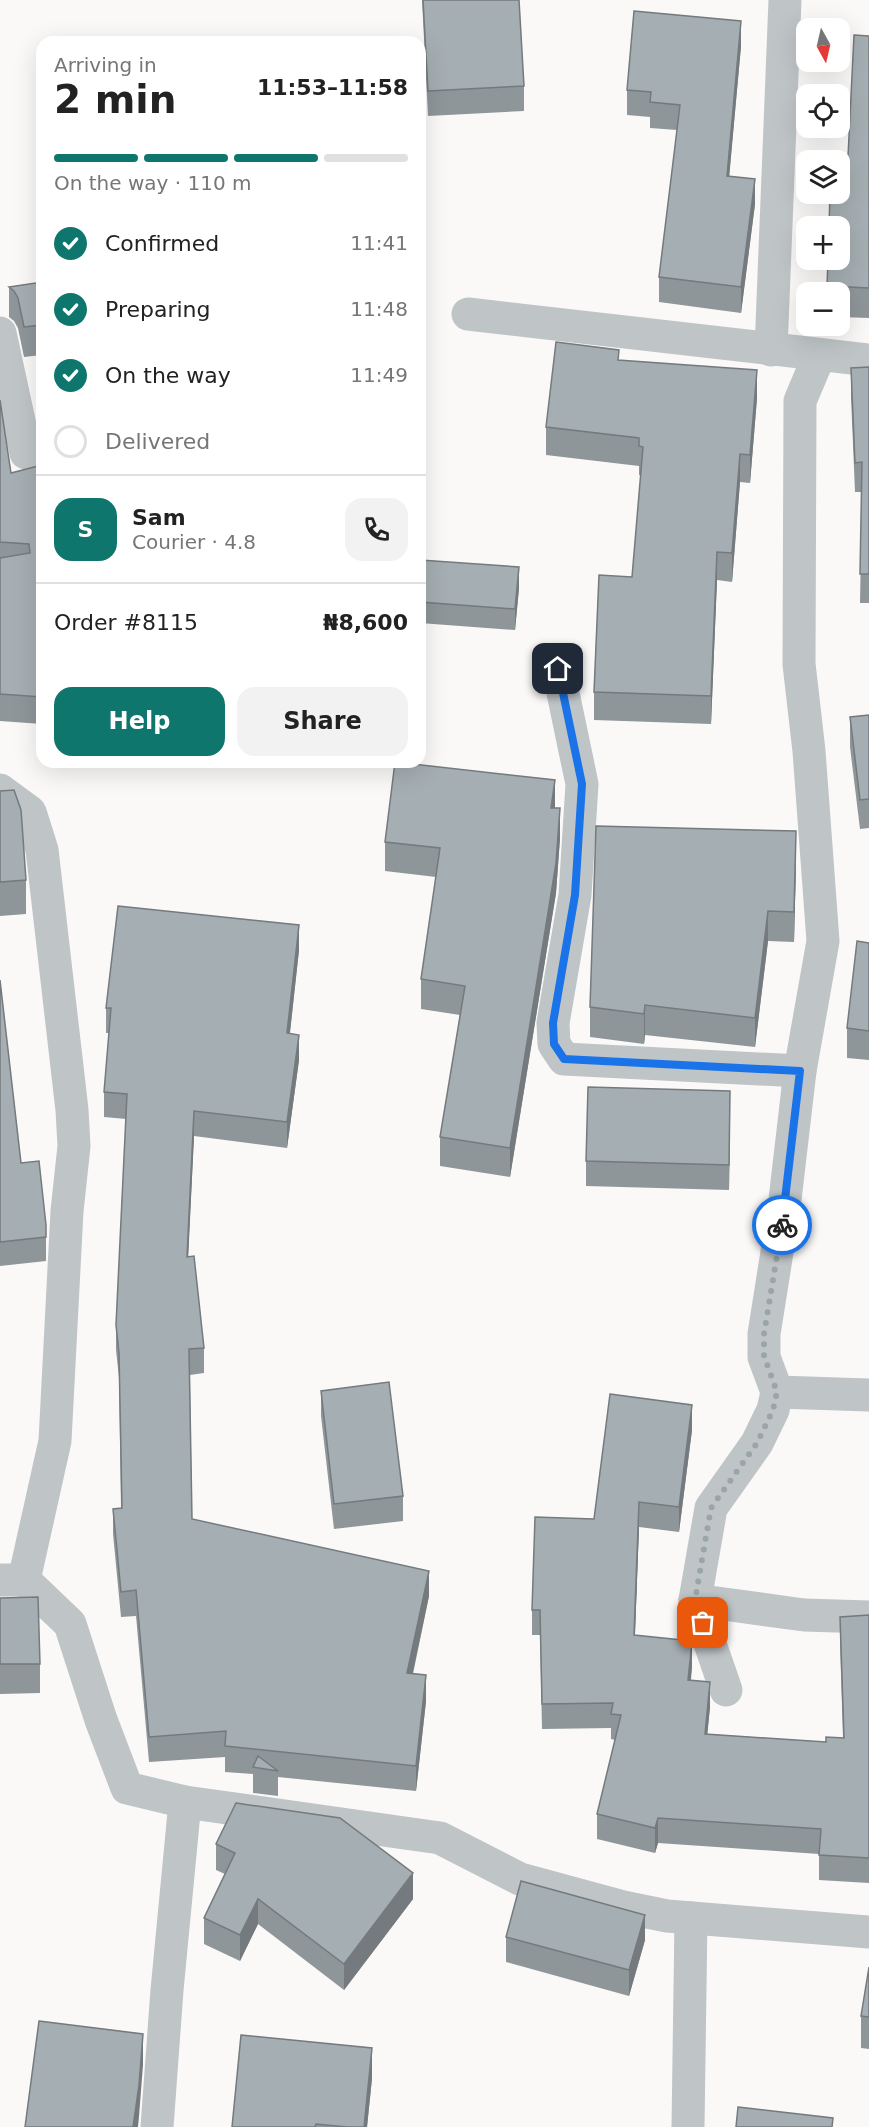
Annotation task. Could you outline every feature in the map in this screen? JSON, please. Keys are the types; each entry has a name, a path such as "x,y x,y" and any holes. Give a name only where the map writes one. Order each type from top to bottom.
{"street":[{"path":"771,350 785,0"},
{"path":"468,314 869,360"},
{"path":"0,333 26,453"},
{"path":"726,1690 695,1600 711,1508 757,1443 773,1410 777,1392 764,1356 764,1334 784,1208 800,1071 823,941 810,752 799,664 800,401 819,356"},
{"path":"558,669 582,784 575,895 553,1023 554,1044 564,1059 800,1071"},
{"path":"0,790 30,813 42,850 72,1110 74,1146 67,1211 55,1441 12,1580 70,1624 101,1720 128,1788 185,1802 440,1838 520,1880 623,1907 691,1918 869,1932"},
{"path":"777,1392 869,1395"},
{"path":"695,1600 804,1615 869,1617"},
{"path":"157,2127 185,1802"},
{"path":"688,2127 691,1918"}],"building":[{"path":"423,0 519,0 524,86 428,91"},
{"path":"634,11 741,21 727,176 755,179 741,287 659,277 680,105 650,102 651,92 627,90"},
{"path":"854,35 869,36 869,288 850,287 850,282 827,282 828,270 850,270 850,216 829,216 830,204 850,204 850,116"},
{"path":"36,283 36,326 24,327 18,298 9,287"},
{"path":"556,342 619,350 618,360 757,370 750,455 740,454 732,553 717,552 711,696 594,692 599,575 632,577 643,447 639,446 639,438 546,427"},
{"path":"869,367 869,574 860,574 862,462 855,463 851,368"},
{"path":"0,400 11,473 36,467 36,697 0,694 0,558 30,553 29,544 0,542"},
{"path":"426,560 519,567 515,609 426,602"},
{"path":"869,715 869,799 860,800 850,717"},
{"path":"426,765 555,780 551,808 560,808 556,863 510,1148 440,1137 465,986 421,979 440,848 385,842 394,768 426,768"},
{"path":"14,790 21,810 26,880 0,882 0,791"},
{"path":"596,826 796,831 794,912 768,911 755,1018 645,1005 644,1014 590,1007"},
{"path":"118,906 299,925 287,1033 299,1035 287,1122 194,1111 187,1257 194,1256 204,1348 189,1349 192,1519 429,1571 407,1673 426,1675 416,1766 225,1746 226,1731 149,1737 136,1590 121,1592 113,1509 122,1508 119,1353 116,1325 127,1094 104,1092 111,1008 106,1008"},
{"path":"857,941 869,943 869,1031 847,1028"},
{"path":"0,980 21,1163 39,1161 46,1237 0,1242"},
{"path":"588,1087 730,1091 729,1165 586,1161"},
{"path":"389,1382 403,1496 334,1504 321,1391"},
{"path":"610,1394 692,1405 679,1507 639,1502 634,1635 692,1641 688,1680 710,1682 705,1734 826,1742 826,1737 844,1738 840,1617 869,1615 869,1858 819,1855 821,1829 658,1818 655,1828 597,1814 621,1715 611,1714 613,1703 542,1704 540,1610 532,1610 535,1517 594,1519"},
{"path":"38,1597 40,1664 0,1664 0,1598"},
{"path":"258,1756 278,1771 253,1767"},
{"path":"236,1803 340,1818 413,1873 344,1964 258,1899 240,1935 204,1918 235,1853 216,1844"},
{"path":"521,1881 645,1915 629,1970 506,1937"},
{"path":"869,1967 869,2017 861,2016"},
{"path":"39,2021 143,2034 133,2127 25,2127"},
{"path":"241,2035 372,2048 364,2127 316,2124 315,2127 232,2127"},
{"path":"738,2107 833,2118 832,2127 736,2127"}],"way so far":[{"path":"703,1623 695,1600 711,1508 757,1443 773,1410 777,1392 764,1356 764,1334 782,1225"}],"route":[{"path":"558,669 582,784 575,895 553,1023 554,1044 564,1059 800,1071 782,1225"}]}
